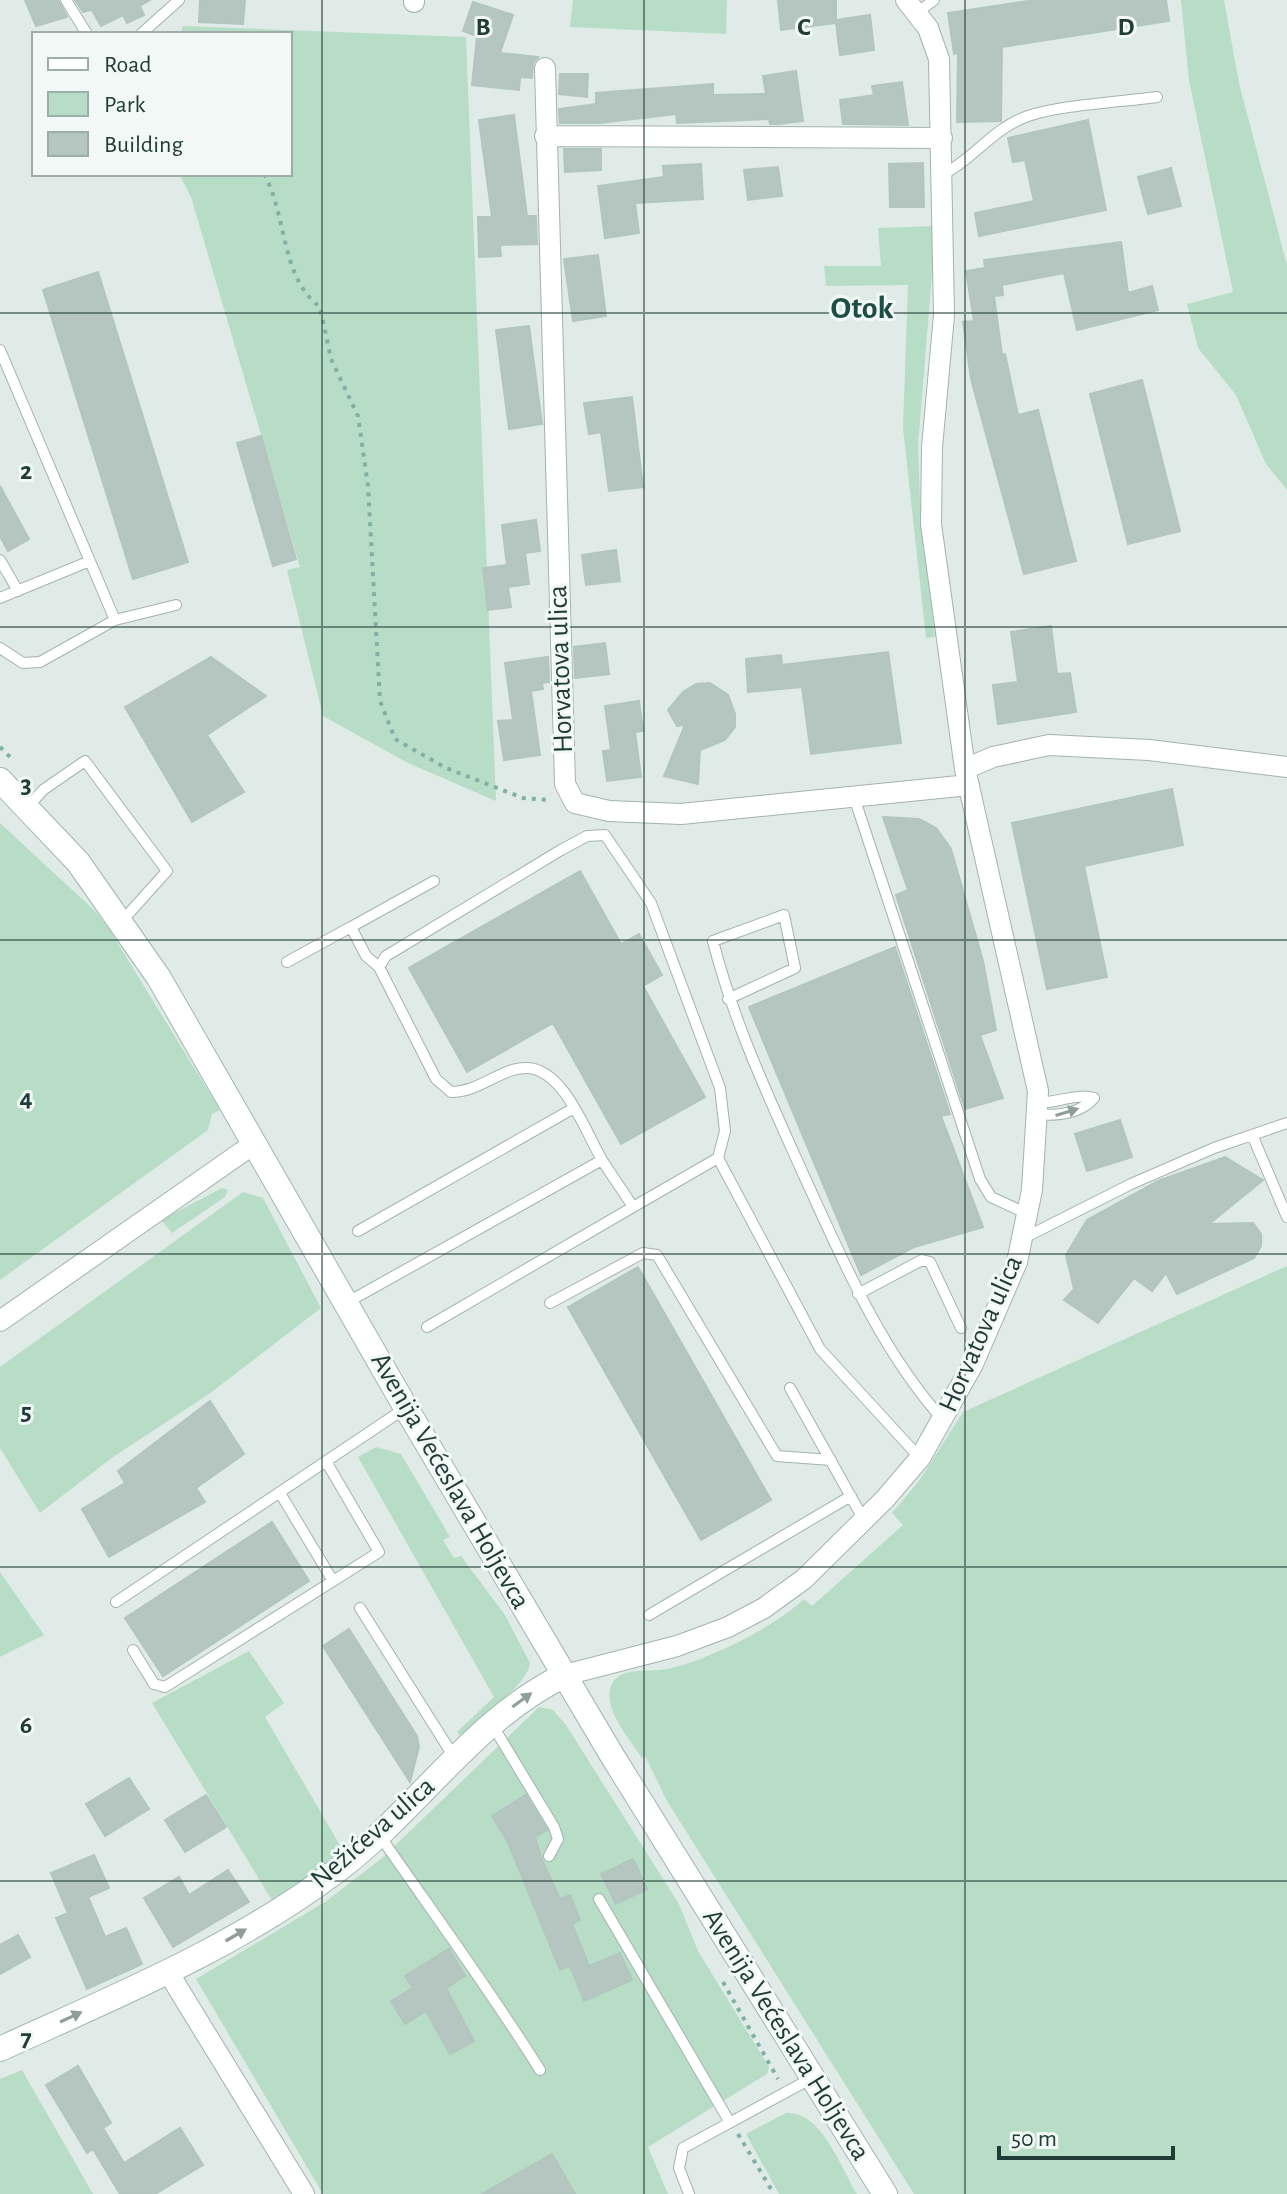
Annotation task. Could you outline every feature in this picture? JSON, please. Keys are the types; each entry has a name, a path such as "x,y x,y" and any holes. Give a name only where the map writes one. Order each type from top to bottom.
{"street":[{"name":"Horvatova ulica","path":"565,1675 677,1646 728,1627 764,1608 804,1579 864,1520 920,1458 943,1420 984,1339 1017,1262 1028,1214 1037,1108 1024,1020 967,777 931,524 932,447 944,315 942,138 939,59 920,4"},
{"name":"Horvatova ulica","path":"545,68 565,784 575,803 609,811 681,814 854,797 967,777 993,757 1049,745 1149,750 1287,767"},
{"path":"545,136 942,138"},
{"name":"Avenija Većeslava Holjevca","path":"0,780 29,806 78,862 159,978 406,1408 565,1675 885,2194"},
{"path":"0,1321 255,1143"},
{"name":"Nežićeva ulica","path":"0,2049 168,1972 299,1898 379,1834 491,1724 528,1695 565,1675"},
{"path":"168,1972 304,2194"}],"lane":[{"path":"66,0 86,32"},
{"path":"143,32 179,0"},
{"path":"942,175 965,163 988,137 1028,116 1157,97"},
{"path":"0,350 115,620"},
{"path":"0,560 18,591"},
{"path":"0,598 90,561"},
{"path":"0,648 23,663 40,662 115,620 176,605"},
{"path":"29,806 43,790 85,761 167,871 121,922"},
{"path":"854,797 980,1179 991,1197 1028,1214"},
{"path":"379,967 386,956 561,850 587,836 605,835 651,903 720,1088 725,1131 718,1158 820,1349 920,1458"},
{"path":"287,962 434,881"},
{"path":"728,999 795,968 784,915 713,941 728,999 858,1294 895,1358 943,1420"},
{"path":"351,927 366,956 379,967 436,1079 451,1092 469,1092 524,1067 541,1070 552,1078 574,1108 602,1160 633,1207"},
{"path":"358,1231 574,1108"},
{"path":"1022,1239 1131,1184 1214,1148 1287,1123"},
{"path":"1253,1137 1287,1217"},
{"path":"427,1327 718,1158"},
{"path":"346,1303 602,1160"},
{"path":"550,1303 643,1253 657,1255 777,1456 831,1460"},
{"path":"858,1294 922,1260 930,1262 961,1328"},
{"path":"790,1388 864,1520"},
{"path":"116,1602 406,1408"},
{"path":"133,1650 154,1684 165,1687 379,1552 327,1463"},
{"path":"280,1493 333,1581"},
{"path":"649,1615 851,1496"},
{"path":"360,1608 456,1759"},
{"path":"491,1724 554,1827 558,1839 549,1856"},
{"path":"379,1834 467,1963 493,1994 540,2070"},
{"path":"599,1899 729,2121"},
{"path":"689,2194 679,2168 683,2148 814,2077"}],"path":[{"path":"265,176 289,256 309,299 320,307 331,359 358,416 368,486 380,701 395,739 446,768 523,798"},
{"path":"738,2134 774,2194"}],"green space":[{"path":"573,0 727,0 726,34 570,27"},
{"path":"1181,0 1224,0 1239,83 1287,265 1287,490 1266,464 1236,395 1198,348 1187,304 1233,292 1189,80"},
{"path":"183,26 466,37 496,801 408,763 323,716 287,570 300,567 191,197 180,176 292,176 292,32 182,32"},
{"path":"936,226 918,445 920,500 935,637 926,638 903,428 908,285 826,286 824,266 881,266 878,228"},
{"path":"0,823 95,911 109,929 220,1110 212,1114 208,1130 0,1280"},
{"path":"222,1188 228,1190 225,1197 172,1233 161,1220"},
{"path":"243,1192 263,1198 321,1308 209,1394 113,1457 40,1513 0,1448 0,1367"},
{"path":"1287,1266 1287,2194 914,2194 667,1801 645,1756 642,1758 619,1724 611,1705 611,1686 615,1679 627,1672 667,1669 720,1651 758,1632 804,1599 812,1606 903,1525 892,1513 919,1481 963,1412"},
{"path":"376,1447 401,1454 450,1537 443,1540 454,1558 461,1556 505,1615 530,1663 512,1691 461,1737 457,1732 494,1697 358,1457"},
{"path":"0,1572 44,1635 0,1657"},
{"path":"249,1651 284,1703 265,1717 344,1852 273,1902 152,1703"},
{"path":"539,1707 553,1710 566,1725 679,1904 698,1951 769,2067 767,2074 648,2147 668,2194 323,2194 196,1979 325,1902 381,1859"},
{"path":"22,2070 93,2194 0,2194 0,2079"},
{"path":"786,2113 799,2115 820,2131 857,2194 779,2194 746,2134"}],"building":[{"path":"25,0 58,0 67,17 36,26"},
{"path":"75,0 150,0 140,6 144,15 127,23 123,15 101,26 92,10 83,12"},
{"path":"200,0 245,0 243,24 199,22"},
{"path":"778,0 836,0 836,20 870,15 874,50 840,55 836,23 781,30"},
{"path":"1035,0 1166,0 1169,21 1002,47 1001,121 957,122 958,53 954,54 948,13"},
{"path":"473,2 513,15 500,53 538,57 533,63 532,78 520,77 519,90 472,85 477,36 463,31"},
{"path":"796,71 803,121 779,124 770,124 769,119 677,123 676,114 600,123 560,123 559,109 596,104 596,93 713,84 713,95 766,94 763,76"},
{"path":"560,74 588,74 587,97 559,94"},
{"path":"902,82 908,125 843,124 840,100 874,95 872,86"},
{"path":"514,115 527,216 536,216 537,244 500,245 501,256 479,257 478,217 492,217 479,120"},
{"path":"1088,120 1106,210 979,236 975,213 1034,201 1025,160 1013,162 1008,138"},
{"path":"564,149 601,149 601,170 565,172"},
{"path":"923,163 924,207 890,207 889,164"},
{"path":"701,164 703,199 635,203 639,233 605,238 598,186 664,177 663,166"},
{"path":"778,167 782,196 748,200 744,170"},
{"path":"1171,168 1181,206 1148,214 1138,177"},
{"path":"1121,242 1128,293 1152,286 1158,310 1077,330 1064,273 1002,285 1003,295 994,296 1002,355 1005,354 1018,415 1038,410 1076,561 1024,574 971,379 963,322 974,321 966,271 985,268 984,260"},
{"path":"598,255 606,316 573,321 564,259"},
{"path":"98,272 188,562 133,579 43,290"},
{"path":"529,326 542,424 509,429 496,330"},
{"path":"1142,380 1180,531 1128,544 1090,394"},
{"path":"632,397 643,487 609,491 601,432 589,434 584,403"},
{"path":"261,436 296,559 273,566 237,443"},
{"path":"0,486 29,539 8,551 0,536"},
{"path":"536,520 540,551 525,553 529,584 508,587 511,607 488,610 483,568 507,565 502,525"},
{"path":"616,550 620,581 586,585 582,555"},
{"path":"1051,626 1057,674 1070,673 1076,712 998,724 993,685 1018,682 1011,632"},
{"path":"605,643 609,674 575,678 574,647"},
{"path":"888,652 901,743 811,754 802,687 748,692 746,659 781,655 782,665"},
{"path":"211,657 266,696 207,735 244,792 192,822 125,707"},
{"path":"548,657 549,682 542,683 543,689 531,691 540,755 504,760 498,721 513,720 505,663"},
{"path":"710,683 728,695 735,714 735,727 725,740 700,750 698,784 664,776 685,725 677,726 668,710 683,692 696,684"},
{"path":"639,701 643,731 635,732 641,777 607,781 603,751 611,750 605,706"},
{"path":"1172,789 1183,845 1084,866 1107,977 1047,989 1012,823"},
{"path":"883,817 919,819 936,828 951,849 983,961 996,1030 980,1035 1003,1098 965,1109 896,895 908,890"},
{"path":"580,871 621,944 639,934 662,975 643,986 705,1097 621,1144 553,1023 467,1072 409,968"},
{"path":"895,947 950,1114 941,1116 983,1227 914,1247 861,1275 749,1007"},
{"path":"1120,1120 1132,1157 1087,1171 1075,1134"},
{"path":"1225,1157 1263,1180 1209,1224 1253,1223 1261,1234 1261,1246 1254,1258 1177,1294 1166,1273 1152,1291 1134,1278 1098,1323 1064,1300 1074,1289 1066,1255 1087,1220 1158,1181"},
{"path":"638,1267 771,1500 701,1540 568,1307"},
{"path":"210,1401 244,1454 196,1488 205,1502 109,1557 82,1509 125,1483 118,1471"},
{"path":"272,1522 309,1581 163,1676 125,1618"},
{"path":"349,1629 417,1736 419,1747 410,1782 323,1646"},
{"path":"129,1778 149,1809 105,1836 86,1804"},
{"path":"206,1795 226,1827 185,1852 165,1820"},
{"path":"526,1795 547,1830 535,1837 542,1860 560,1899 570,1895 580,1920 572,1924 589,1966 620,1953 632,1980 584,2001 570,1966 560,1970 508,1842 492,1816"},
{"path":"94,1855 109,1888 88,1897 105,1937 126,1928 142,1964 87,1989 56,1918 68,1913 51,1873"},
{"path":"633,1859 647,1889 616,1904 601,1874"},
{"path":"228,1870 249,1902 173,1947 144,1898 179,1877 189,1895"},
{"path":"18,1935 30,1957 0,1974 0,1945"},
{"path":"449,1949 465,1976 446,1988 474,2041 450,2054 426,2011 405,2024 391,2001 413,1988 405,1976"},
{"path":"78,2066 111,2123 103,2128 124,2163 180,2128 203,2165 155,2194 120,2194 93,2149 87,2153 46,2085"},
{"path":"552,2154 575,2194 482,2194"}],"district":[{"name":"Otok","path":"862,308"}]}
